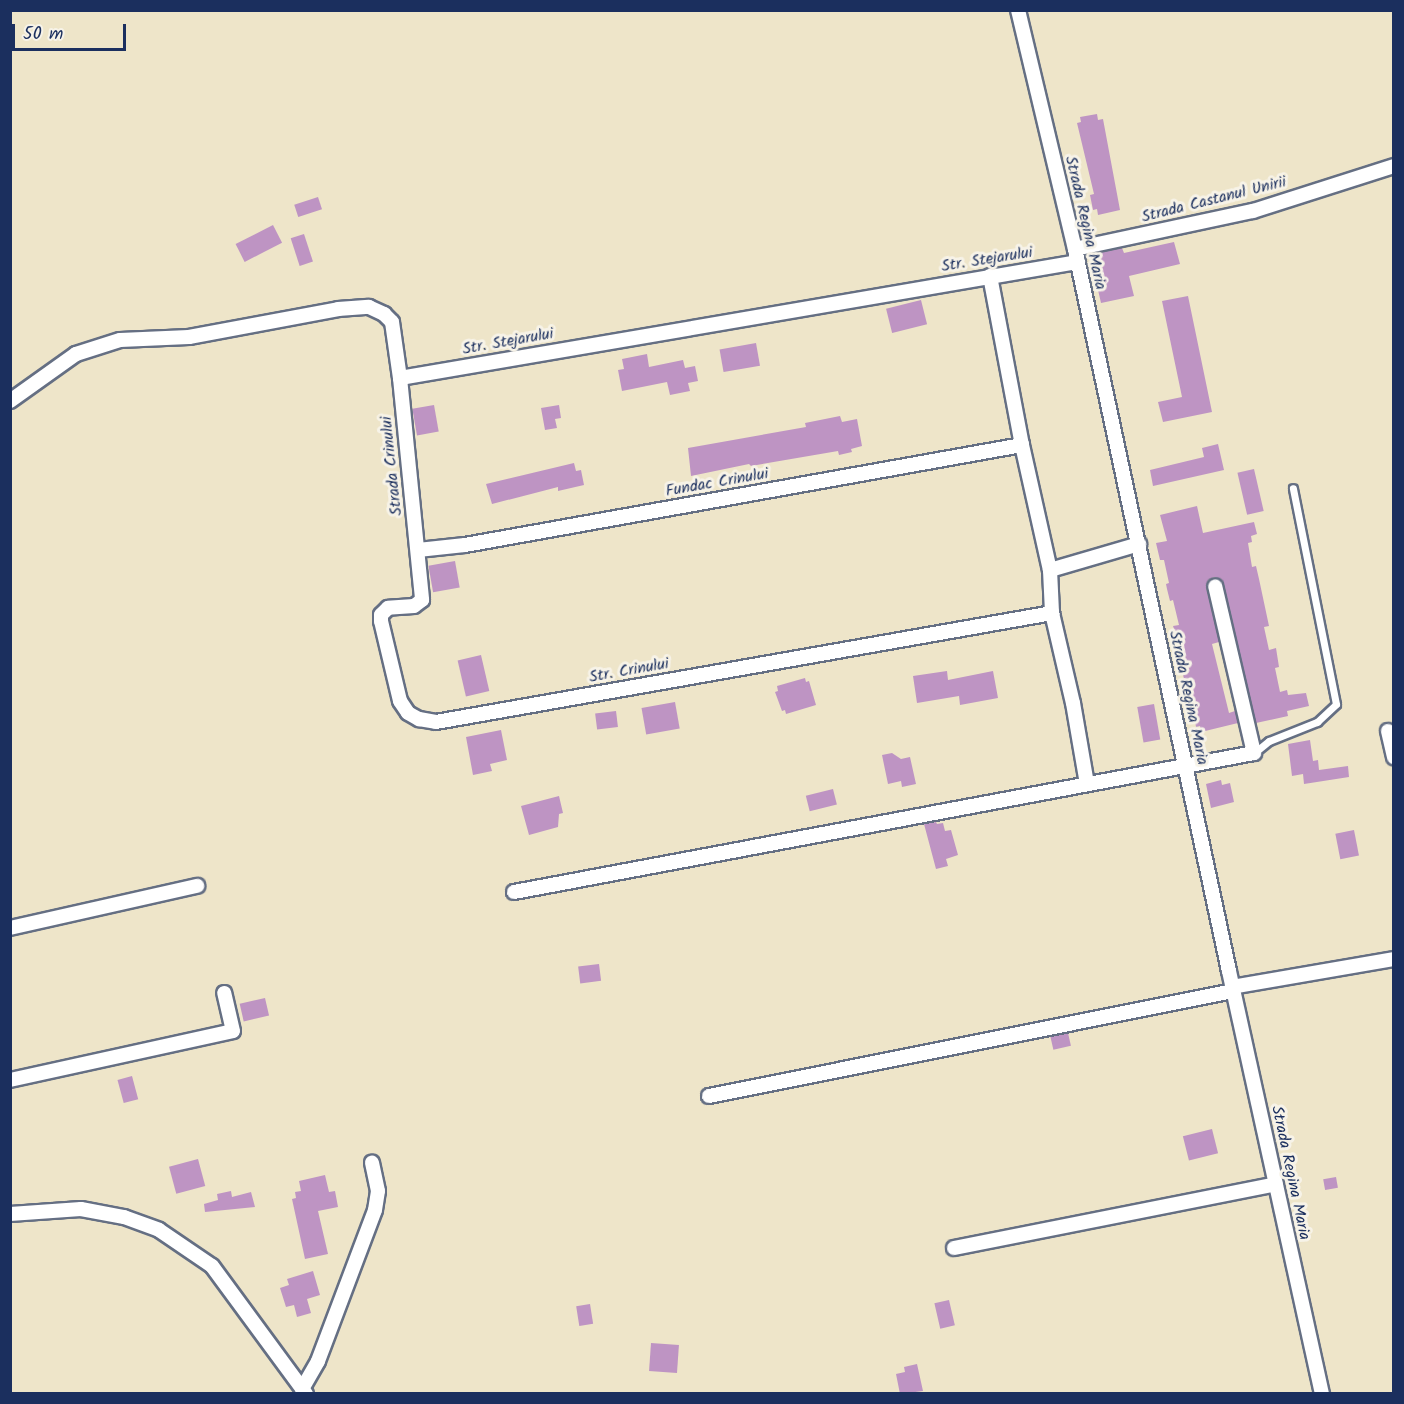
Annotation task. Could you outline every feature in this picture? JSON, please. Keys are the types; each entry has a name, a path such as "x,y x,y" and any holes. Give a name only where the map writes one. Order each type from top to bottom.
{"street":[{"name":"Strada Regina Maria","path":"1018,10 1077,256 1322,1394"},
{"name":"Strada Castanul Unirii","path":"1077,256 1254,211 1394,166"},
{"name":"Str. Stejarului","path":"400,378 990,276 1077,256"},
{"path":"990,276 1022,445 1050,570 1052,613 1073,703 1087,784"},
{"path":"10,401 76,354 120,340 189,337 369,307 384,314 392,322 400,378"},
{"name":"Strada Crinului","path":"400,378 418,550"},
{"name":"Fundac Crinului","path":"418,550 465,545 1022,445"},
{"path":"1050,570 1139,544"},
{"name":"Str. Crinului","path":"418,550 422,600 414,606 388,608 381,615 381,621 403,708 419,718 436,722 1052,613"},
{"path":"514,892 1254,753 1215,586"},
{"path":"1388,731 1394,757"},
{"path":"10,928 196,886"},
{"path":"709,1096 1394,958"},
{"path":"10,1080 233,1031 224,993"},
{"path":"10,1214 81,1209 124,1217 159,1230 212,1266 304,1391 318,1361 375,1210 378,1191 372,1163"},
{"path":"954,1248 1276,1184"}],"lane":[{"path":"1254,753 1269,741 1317,722 1336,704 1293,488"}],"building":[{"path":"1097,114 1098,120 1103,119 1120,210 1098,215 1097,209 1093,210 1090,195 1094,194 1077,123 1081,122 1080,117"},
{"path":"318,197 322,209 298,217 294,205"},
{"path":"273,225 282,243 245,262 236,244"},
{"path":"304,234 313,262 300,266 291,238"},
{"path":"1174,242 1180,264 1129,276 1134,296 1101,303 1090,255 1122,248 1124,253"},
{"path":"1188,296 1212,412 1163,422 1158,402 1182,397 1162,301"},
{"path":"921,300 927,324 892,333 886,309"},
{"path":"756,343 760,366 724,372 720,349"},
{"path":"647,354 649,367 683,360 685,368 695,366 698,381 688,383 690,391 670,395 667,382 622,391 618,370 624,369 622,359"},
{"path":"434,405 439,432 417,435 412,409"},
{"path":"559,405 561,418 555,419 557,428 545,430 541,408"},
{"path":"840,416 842,422 857,419 862,446 851,449 852,452 839,455 838,451 751,466 749,464 691,476 688,448 806,427 805,423"},
{"path":"1218,444 1224,470 1153,486 1150,470 1204,457 1202,448"},
{"path":"574,463 576,471 581,470 584,485 558,491 558,487 492,504 486,484"},
{"path":"1254,469 1264,511 1247,515 1237,473"},
{"path":"1197,506 1203,533 1254,522 1257,534 1251,536 1252,542 1248,543 1252,567 1256,566 1269,626 1264,627 1269,650 1276,648 1279,667 1275,668 1280,692 1287,690 1288,695 1306,693 1309,706 1287,711 1288,716 1256,723 1224,584 1221,579 1214,577 1208,580 1206,587 1219,642 1212,644 1229,713 1235,711 1238,723 1201,732 1200,726 1196,727 1189,685 1185,686 1182,668 1187,667 1173,626 1179,625 1173,600 1170,601 1167,589 1166,584 1169,583 1164,560 1160,560 1156,543 1167,541 1160,515"},
{"path":"455,561 460,588 433,592 428,566"},
{"path":"481,655 489,691 466,696 458,660"},
{"path":"947,671 948,680 993,671 998,698 960,705 959,696 917,703 913,676"},
{"path":"805,678 806,682 809,681 816,705 786,714 785,710 782,711 775,692 778,691 777,686"},
{"path":"675,702 680,729 646,734 642,708"},
{"path":"1154,704 1160,739 1144,742 1137,707"},
{"path":"616,711 618,727 597,729 595,714"},
{"path":"501,730 507,760 490,764 492,771 473,775 466,737"},
{"path":"1310,740 1313,761 1318,760 1319,770 1348,766 1349,777 1304,784 1303,774 1292,776 1288,744"},
{"path":"892,753 901,759 910,757 916,784 902,787 901,781 888,784 882,755"},
{"path":"1221,780 1222,785 1230,783 1234,802 1211,808 1206,784"},
{"path":"833,789 837,805 810,811 806,796"},
{"path":"559,796 563,813 559,814 558,827 529,835 521,806"},
{"path":"936,822 937,824 943,823 945,831 951,830 958,855 946,859 948,866 936,869 924,824"},
{"path":"1354,830 1359,856 1340,859 1335,834"},
{"path":"599,964 601,981 580,983 578,967"},
{"path":"265,998 269,1016 244,1021 240,1004"},
{"path":"1068,1033 1071,1046 1053,1050 1050,1037"},
{"path":"132,1076 138,1099 124,1103 118,1080"},
{"path":"1212,1129 1218,1153 1189,1161 1183,1136"},
{"path":"198,1159 205,1186 176,1194 169,1167"},
{"path":"325,1175 329,1192 335,1191 338,1207 318,1211 328,1254 305,1259 292,1199 296,1198 295,1192 301,1191 299,1181"},
{"path":"1336,1177 1338,1188 1325,1190 1323,1179"},
{"path":"231,1191 232,1197 251,1192 255,1207 205,1212 204,1204 218,1200 217,1194"},
{"path":"313,1271 320,1295 307,1299 311,1313 297,1317 294,1305 286,1307 280,1288 289,1285 287,1279"},
{"path":"949,1300 955,1325 940,1329 934,1303"},
{"path":"590,1304 593,1324 579,1326 576,1306"},
{"path":"651,1343 679,1345 677,1373 649,1371"},
{"path":"917,1364 923,1391 900,1394 896,1374 905,1372 904,1367"}]}
